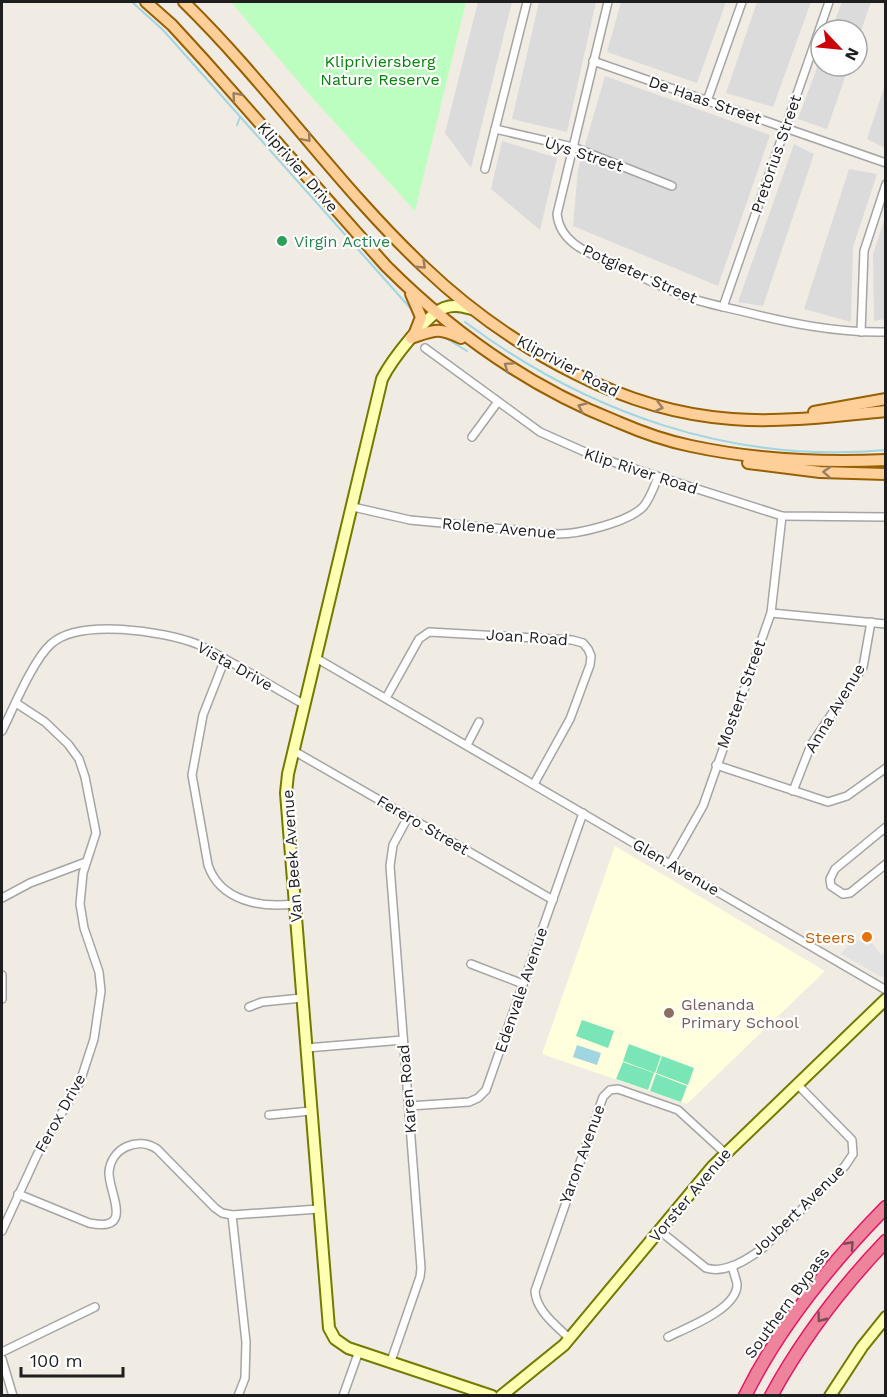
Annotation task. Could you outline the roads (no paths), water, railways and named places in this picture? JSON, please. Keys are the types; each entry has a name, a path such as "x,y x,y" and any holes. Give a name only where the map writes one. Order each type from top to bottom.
{"highway":[{"name":"Southern Bypass","path":"745,1395 771,1350 817,1284 885,1208"},
{"path":"771,1395 812,1330 838,1295 885,1241"}],"main road":[{"name":"Kliprivier Drive","path":"146,2 172,25 204,60 409,290 483,349"},
{"name":"Kliprivier Drive","path":"184,2 233,54 397,240 438,281 472,309"},
{"path":"409,290 421,317 413,337"},
{"name":"Kliprivier Road","path":"472,309 513,338 560,366 604,388 639,401 708,417 759,421 885,411"},
{"path":"413,337 432,330 441,330 483,349"},
{"name":"Kliprivier Road","path":"483,349 533,382 600,415 666,440 760,458 808,462 885,460"},
{"path":"782,419 885,399"},
{"path":"711,450 728,458 781,468 885,474"}],"street":[{"path":"485,170 526,2"},
{"name":"Potgieter Street","path":"608,2 557,214 559,224 567,238 585,250 693,299 814,327 885,332"},
{"path":"707,101 742,2"},
{"name":"Pretorius Street","path":"723,307 829,2"},
{"name":"De Haas Street","path":"594,61 885,163"},
{"name":"Uys Street","path":"495,129 573,147 672,186"},
{"path":"861,332 864,251 885,184"},
{"path":"436,313 450,306 472,309"},
{"name":"Van Beek Avenue","path":"359,1352 338,1342 328,1323 286,794 294,750 382,379 392,361 436,313"},
{"name":"Klip River Road","path":"425,348 497,403 552,438 594,456 782,516 885,517"},
{"path":"472,437 497,403"},
{"name":"Rolene Avenue","path":"353,507 410,520 558,534 574,533 634,513 647,501 658,477"},
{"name":"Mostert Street","path":"670,864 700,812 771,613 782,516"},
{"path":"771,613 885,624"},
{"name":"Anna Avenue","path":"793,791 811,745 863,666 871,622"},
{"name":"Vista Drive","path":"2,731 49,645 57,639 76,632 104,628 175,637 198,644 305,705"},
{"name":"Joan Road","path":"386,698 419,639 429,632 572,640 583,643 591,656 587,672 567,727 534,784"},
{"name":"Glen Avenue","path":"316,658 885,990"},
{"path":"225,659 203,715 193,768 194,788 208,865 219,885 240,898 264,905 294,904"},
{"name":"Ferox Drive","path":"2,1231 37,1155 80,1082 94,1039 101,985 81,915 81,894 86,862 95,840 96,829 79,759 68,744 45,722 16,703"},
{"path":"467,745 479,722"},
{"name":"Ferero Street","path":"294,750 552,900"},
{"path":"716,765 816,800 834,802 848,796 885,768"},
{"name":"Edenvale Avenue","path":"409,1106 469,1102 483,1094 583,813"},
{"name":"Karen Road","path":"391,1361 420,1277 421,1268 390,859 393,845 408,816"},
{"path":"885,827 835,869 830,879 831,886 843,894 850,893 885,864"},
{"path":"2,898 30,884 86,862"},
{"path":"471,964 523,984"},
{"path":"2,975 2,999"},
{"path":"249,1007 262,1002 302,998"},
{"name":"Vorster Avenue","path":"501,1395 570,1339 725,1153 885,999"},
{"path":"306,1048 403,1040"},
{"name":"Joubert Avenue","path":"660,1231 706,1268 719,1270 732,1266 764,1247 845,1166 853,1154 854,1143 797,1084"},
{"name":"Yaron Avenue","path":"570,1339 542,1310 535,1292 603,1097 610,1090 618,1089 678,1110 725,1153"},
{"path":"269,1115 311,1111"},
{"path":"18,1194 89,1223 106,1224 115,1217 117,1205 109,1176 110,1169 124,1147 142,1142 157,1149 222,1213 232,1215 319,1209"},
{"path":"232,1215 247,1351 245,1378 238,1395"},
{"path":"668,1337 719,1311 728,1303 737,1285 732,1266"},
{"path":"2,1352 95,1307"},
{"path":"831,1395 862,1347 885,1317"},
{"path":"831,1395 885,1322"},
{"path":"343,1395 359,1352 492,1395"},
{"path":"2,1359 13,1395"}],"water":[{"path":"577,1045 601,1053 597,1065 573,1057"}],"waterway":[{"path":"132,2 163,30 412,310"},
{"path":"237,125 240,117"},
{"path":"465,322 512,354 561,382 611,406 664,425 717,440 772,449 829,452 886,450"},
{"path":"444,337 467,351"}],"place":[{"name":"Virgin Active","path":"282,241"},
{"name":"Steers","path":"867,937"},
{"name":"Glenanda Primary School","path":"669,1013"}],"park label":[{"name":"Klipriviersberg Nature Reserve","path":"380,70"}]}
